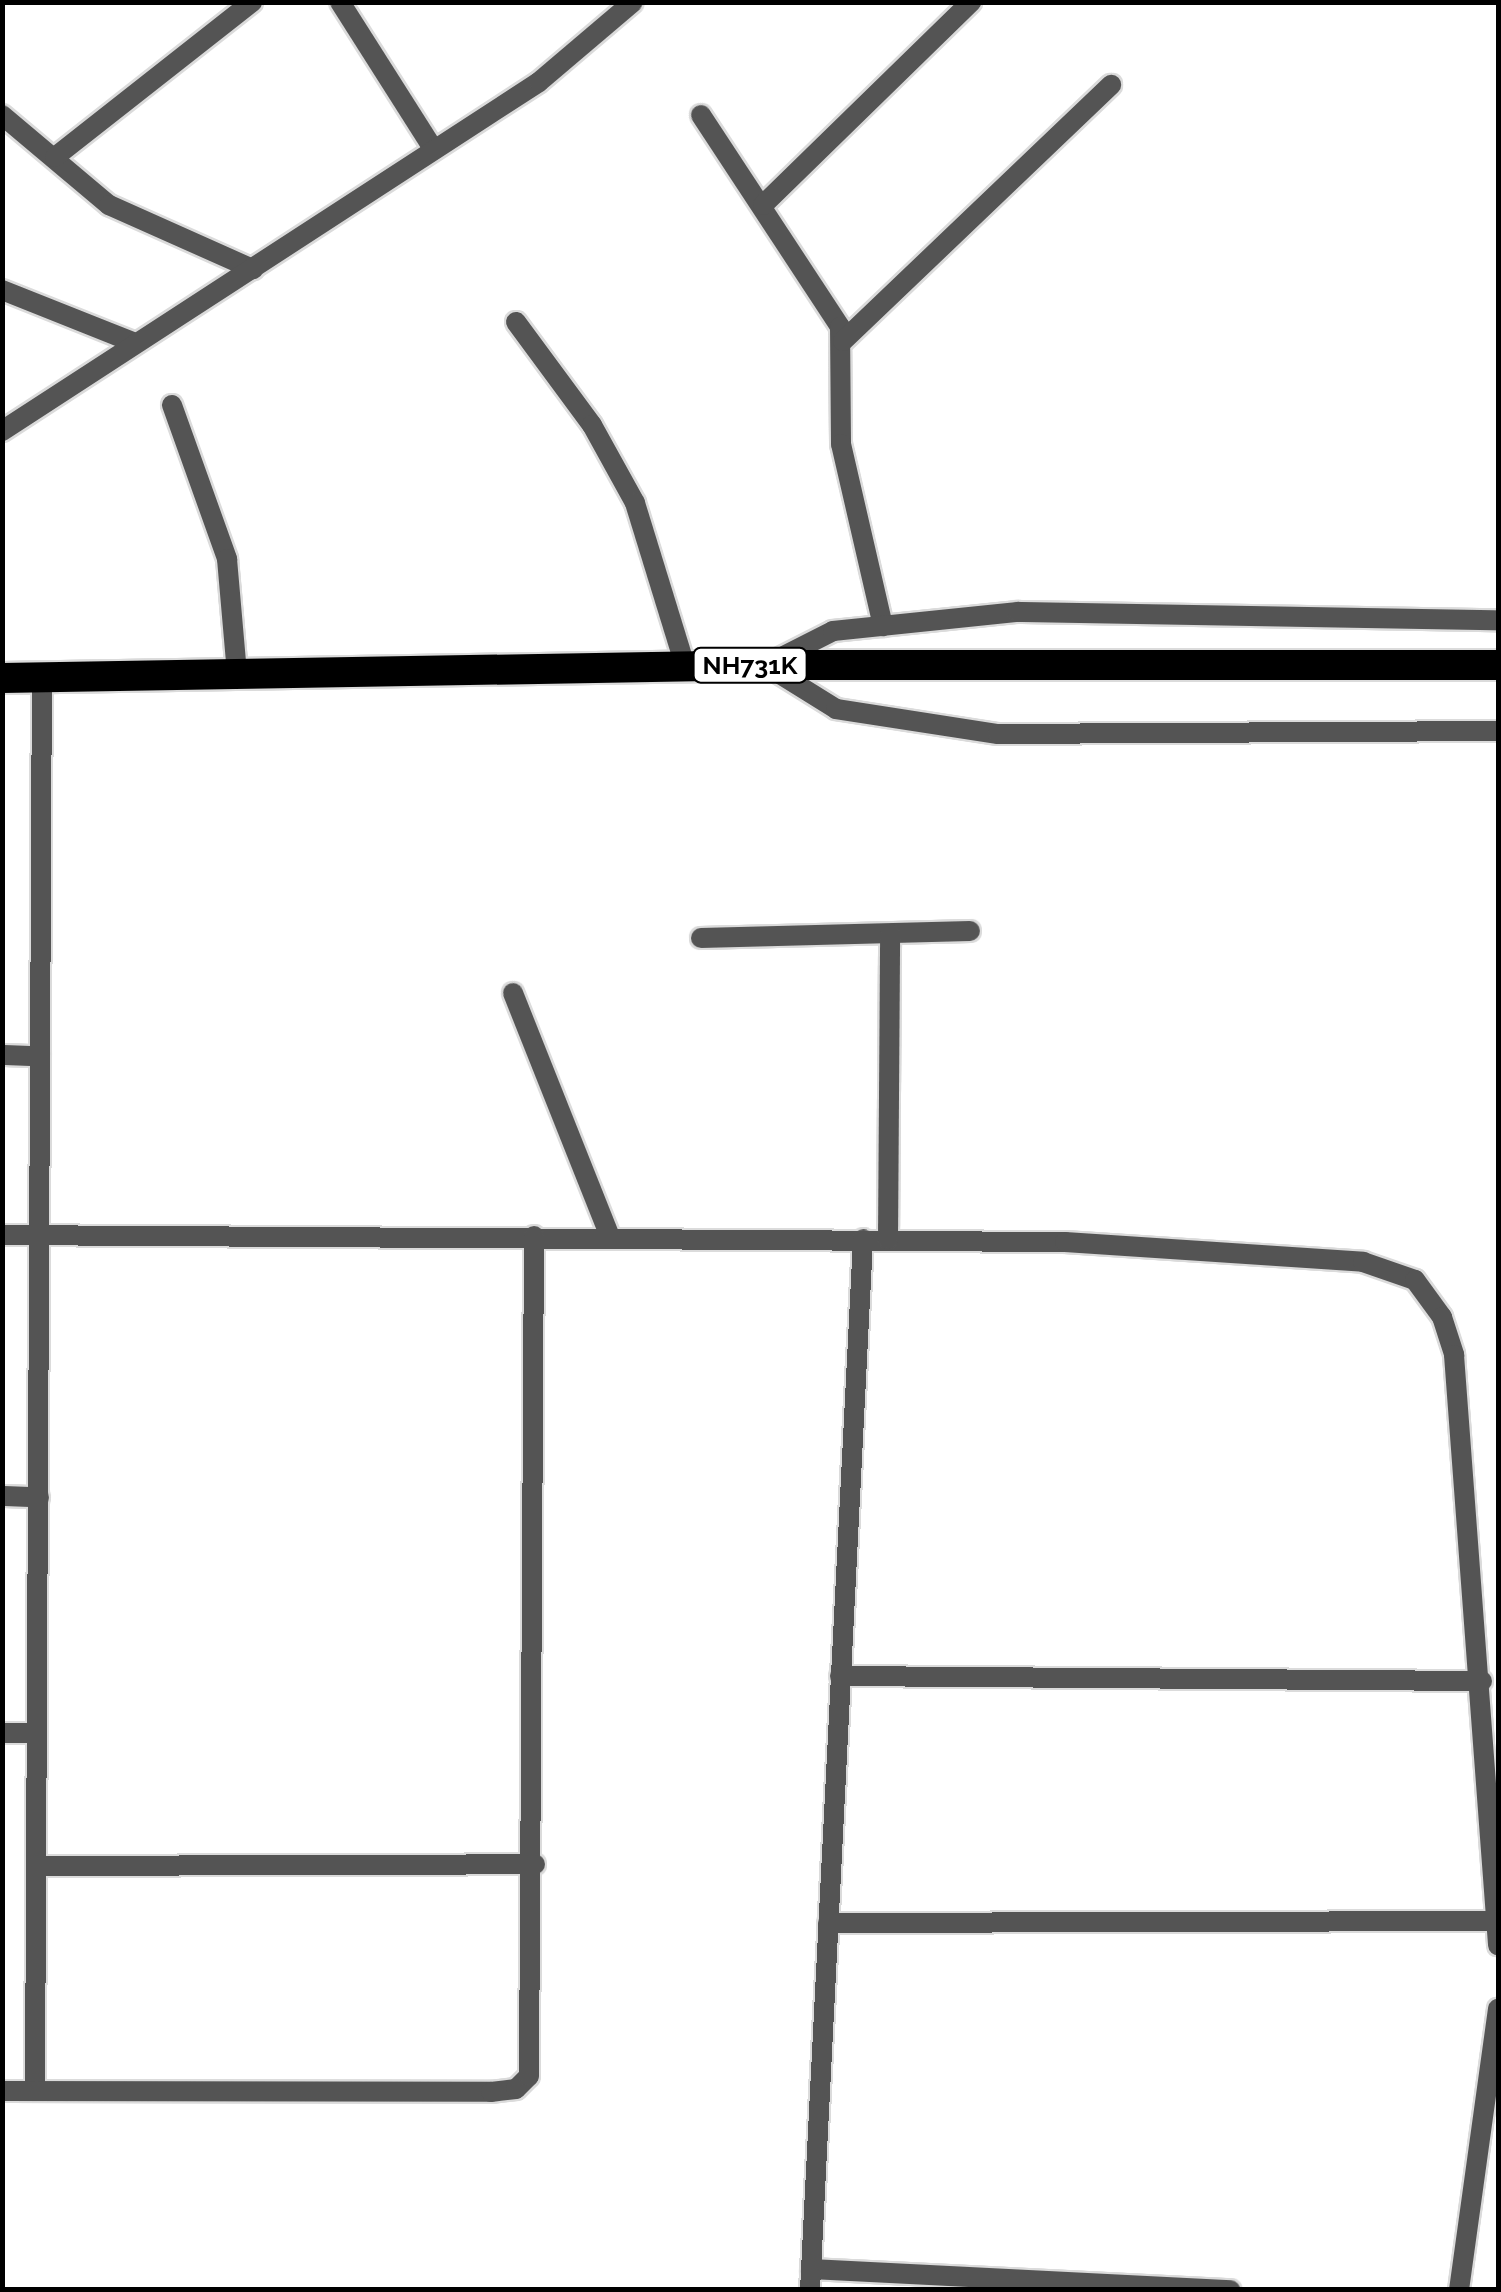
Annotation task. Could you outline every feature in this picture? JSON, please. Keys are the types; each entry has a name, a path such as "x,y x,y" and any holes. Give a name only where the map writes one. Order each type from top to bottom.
{"highway":[{"name":"NH731K","path":"2,678 766,665 1498,665"}],"street":[{"path":"55,157 252,2"},
{"path":"340,2 434,150"},
{"path":"2,431 539,82 634,2"},
{"path":"763,205 971,2"},
{"path":"844,341 1111,85"},
{"path":"2,115 109,205 253,270"},
{"path":"700,115 763,205 844,341 841,444 883,626"},
{"path":"2,290 134,343"},
{"path":"516,322 592,425 635,503 685,666"},
{"path":"172,405 227,559 237,674"},
{"path":"766,665 833,631 1018,612 1498,620"},
{"path":"766,665 836,710 998,734 1498,731"},
{"path":"35,2090 42,678"},
{"path":"701,938 970,932"},
{"path":"888,1239 890,934"},
{"path":"513,993 610,1237"},
{"path":"2,1055 40,1056"},
{"path":"2,1235 1065,1242 1363,1262 1414,1280 1442,1318 1454,1355 1482,1682 1492,1736 1498,1945"},
{"path":"2,2091 516,2090 530,2076 534,2054 535,1864 534,1236"},
{"path":"862,1239 810,2279 1230,2290"},
{"path":"2,1496 38,1497"},
{"path":"840,1676 1482,1682"},
{"path":"2,1733 37,1733"},
{"path":"36,1866 535,1864"},
{"path":"828,1923 1496,1921"},
{"path":"1459,2290 1498,2009"}]}
